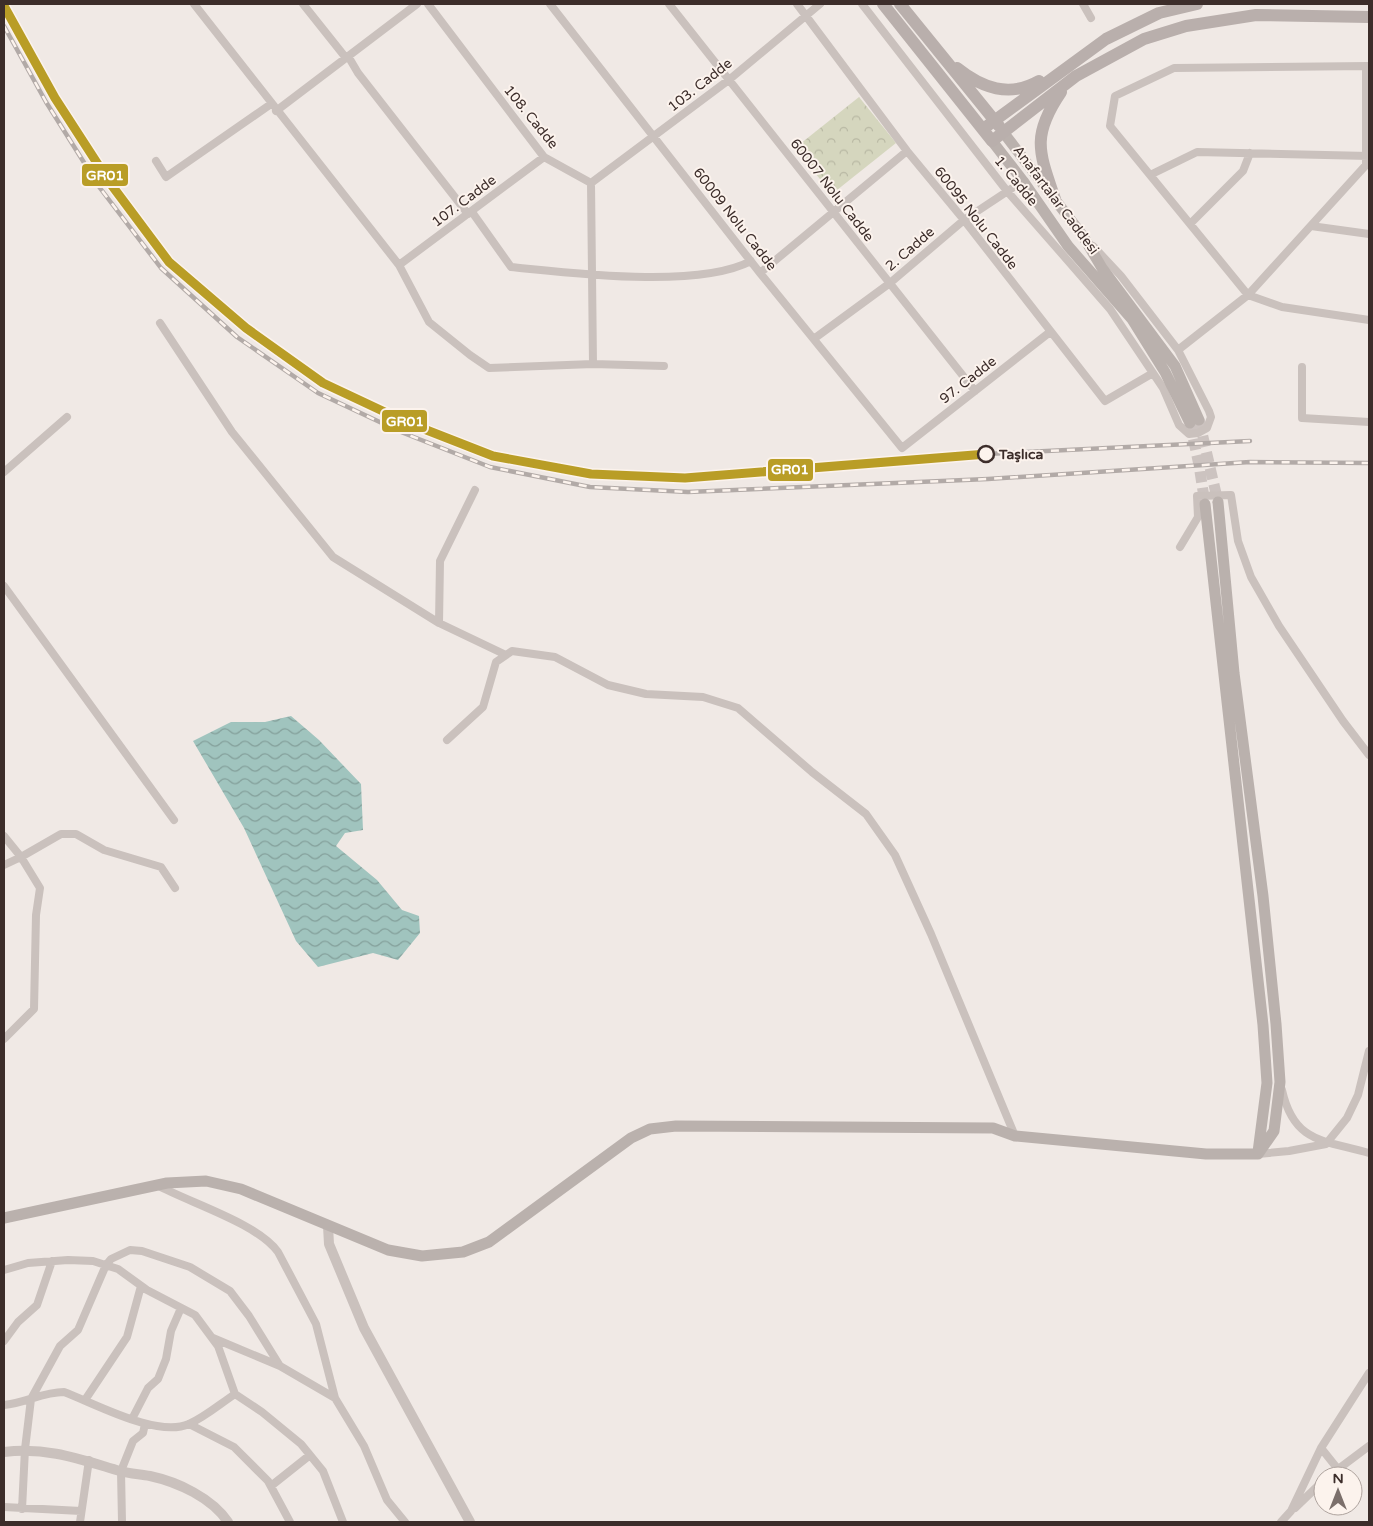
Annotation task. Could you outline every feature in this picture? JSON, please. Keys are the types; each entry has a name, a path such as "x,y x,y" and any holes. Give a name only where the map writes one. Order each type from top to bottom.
{"main road":[{"name":"Anafartalar Caddesi","path":"883,4 1023,181 1068,246 1132,319 1194,422 1175,366 1102,268 1083,236 1055,199 995,121 900,4"},
{"path":"983,129 1061,70 1106,39 1160,12 1197,4"},
{"path":"992,141 1068,82 1144,39 1186,26 1256,15 1369,17"},
{"path":"939,53 973,80 1002,90 1028,87 1061,70"},
{"path":"1055,199 1045,168 1040,136 1046,113 1068,82"},
{"path":"1218,502 1234,673 1263,896 1280,1082 1274,1131 1258,1154"},
{"path":"1205,504 1263,1025 1267,1083 1258,1154"},
{"path":"4,1218 156,1185 206,1181 232,1187 388,1250 422,1256 463,1252 489,1242 631,1138 650,1129 676,1126 993,1128 1015,1136 1206,1154 1258,1154"}],"street":[{"path":"194,4 276,111 399,265 428,322 489,368 593,364 664,366"},
{"path":"303,4 347,57 512,268 592,274 708,274 732,269 751,261"},
{"path":"276,111 417,4"},
{"name":"108. Cadde","path":"428,4 544,157 591,183"},
{"name":"60009 Nolu Cadde","path":"550,4 760,273 815,338 902,448"},
{"name":"60007 Nolu Cadde","path":"669,4 730,78 975,391"},
{"name":"60095 Nolu Cadde","path":"797,4 907,151 964,220 1105,401 1153,373"},
{"name":"103. Cadde","path":"591,183 730,78 820,4"},
{"name":"1. Cadde","path":"862,4 1006,191 1110,309 1153,373 1184,431 1189,434 1198,433 1207,428 1211,417 1178,350"},
{"path":"1083,4 1091,18"},
{"path":"1083,236 1120,276 1178,350 1248,296 1366,165 1368,156 1368,66 1174,68 1115,96 1110,126 1248,296 1282,308 1369,320"},
{"path":"156,161 166,177 271,104"},
{"path":"760,273 907,151"},
{"path":"1150,175 1197,152 1368,156"},
{"path":"1190,224 1243,171 1250,153"},
{"name":"107. Cadde","path":"399,265 544,157"},
{"name":"2. Cadde","path":"815,338 890,283 964,220 1023,181"},
{"path":"591,183 593,364"},
{"path":"1311,226 1369,234"},
{"path":"160,323 232,432 333,557 439,623 506,655"},
{"name":"97. Cadde","path":"902,448 1050,332"},
{"path":"1302,367 1302,418 1369,422"},
{"path":"4,472 67,417"},
{"path":"439,623 440,561 475,490"},
{"path":"1180,547 1198,517 1197,496 1231,495 1238,541 1251,577 1279,626 1343,721 1369,755"},
{"path":"4,586 174,820"},
{"path":"447,740 483,707 496,662 512,650 555,657 608,685 646,694 703,696 738,708 812,772 866,814 896,855 1015,1136"},
{"path":"4,865 61,834 76,834 104,850 161,868 175,888"},
{"path":"4,836 21,857 40,888 36,915 34,1009 4,1039"},
{"path":"1258,1154 1289,1151 1326,1144 1347,1118 1358,1095 1369,1051"},
{"path":"1280,1082 1286,1107 1302,1129 1313,1138 1326,1144 1369,1153"},
{"path":"156,1185 229,1220 273,1245 316,1324 335,1398 364,1446 388,1500 405,1522"},
{"path":"328,1226 329,1244 364,1328 470,1522"},
{"path":"22,1509 25,1449 31,1399 60,1346 78,1330 106,1266 111,1259 130,1250 142,1251 190,1266 230,1290 249,1316 280,1366"},
{"path":"4,1341 18,1322 37,1305 52,1261"},
{"path":"4,1270 28,1262 93,1261 118,1269 141,1286 195,1315 218,1346 235,1394 262,1412 301,1444 323,1471 343,1522"},
{"path":"85,1400 127,1337 141,1286"},
{"path":"132,1419 148,1388 158,1379 166,1359 171,1331 181,1308"},
{"path":"211,1337 280,1366 335,1398"},
{"path":"1291,1511 1321,1448 1369,1373"},
{"path":"4,1405 21,1403 50,1392 64,1392 144,1424 173,1429 189,1424 235,1394"},
{"path":"122,1522 121,1471 133,1441 143,1433 144,1424"},
{"path":"189,1424 234,1447 268,1480 290,1522"},
{"path":"1341,1466 1369,1446"},
{"path":"1321,1448 1336,1466"},
{"path":"4,1452 25,1449 89,1460 121,1471 152,1476 197,1494 228,1522"},
{"path":"271,1486 310,1455"},
{"path":"80,1522 89,1460"},
{"path":"1281,1522 1313,1490"},
{"path":"4,1507 81,1511"}],"green space":[{"path":"859,97 896,143 832,194 795,148"}],"water":[{"path":"291,716 319,740 361,784 363,830 345,833 336,846 377,880 402,910 419,916 420,933 398,960 373,953 318,967 296,941 244,828 193,741 231,722 265,722"}],"tunnel":[{"path":"1199,420 1218,502"},
{"path":"1190,423 1205,504"}],"railway":[{"path":"4,26 46,102 100,188 161,268 237,337 318,393 401,432 490,467 590,487 688,492 988,479 1250,462 1369,463"},
{"path":"987,454 1250,441"}],"transit line":[{"name":"GR01","path":"4,6 55,98 110,183 169,262 246,328 323,383 406,422 493,456 591,474 685,478 987,454"}],"place":[{"name":"Taşlıca","path":"986,454"}]}
